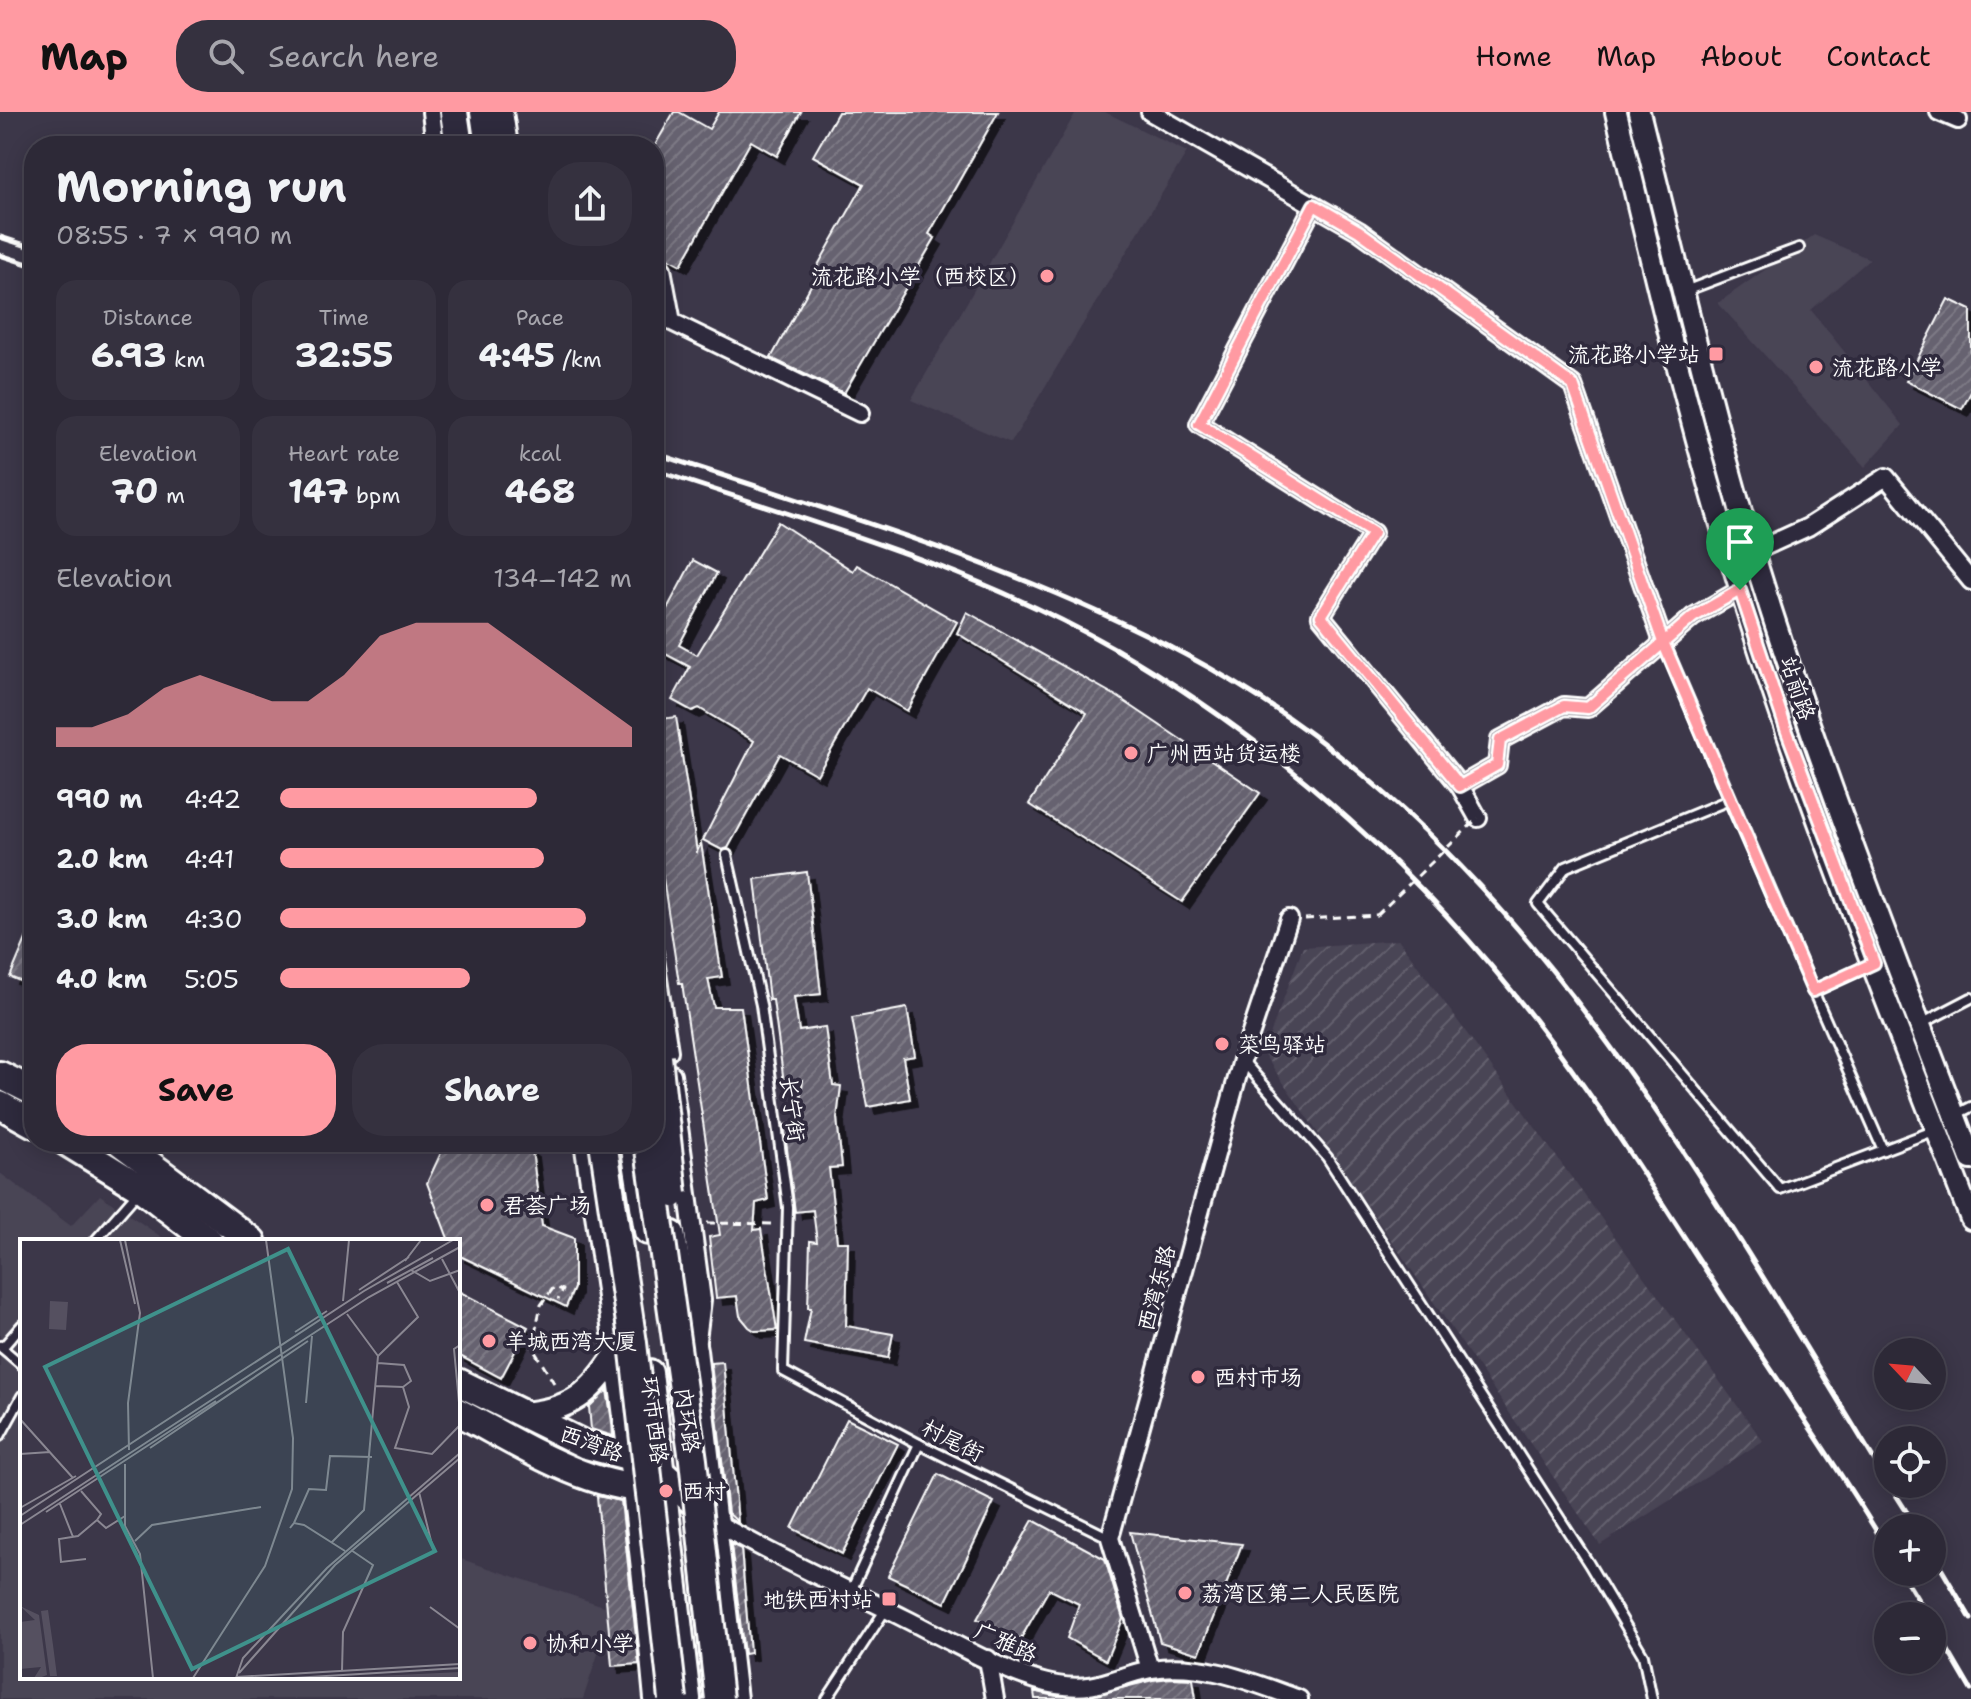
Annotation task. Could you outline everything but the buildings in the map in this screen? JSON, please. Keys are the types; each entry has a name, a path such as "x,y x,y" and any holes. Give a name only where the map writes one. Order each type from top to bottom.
{"main road":[{"path":"445,112 448,136"},
{"path":"454,112 458,136"},
{"path":"465,112 468,136"},
{"path":"484,112 488,136"},
{"path":"499,112 503,136"},
{"path":"512,112 515,136"},
{"path":"0,1075 24,1087"},
{"path":"0,1105 24,1118"},
{"path":"664,1123 701,1459 715,1522 735,1699"},
{"path":"82,1152 141,1188 206,1239"},
{"path":"133,1152 249,1239"},
{"path":"587,1152 617,1353 659,1453 715,1522"},
{"name":"内环路","path":"604,1152 633,1343 659,1453 673,1699"},
{"name":"环市西路","path":"616,1152 659,1453 704,1699"},
{"name":"环市西路","path":"636,1152 660,1308 659,1453"},
{"name":"内环路","path":"650,1152 701,1459 719,1699"},
{"path":"661,1152 675,1248 695,1350 701,1459"},
{"path":"656,1699 644,1562 659,1453 695,1350"},
{"path":"522,1414 551,1411 571,1403 596,1383 617,1353"},
{"name":"西湾路","path":"460,1383 586,1445 659,1453"},
{"name":"西湾路","path":"460,1413 597,1480 659,1453"},
{"path":"659,1453 701,1459"},
{"path":"659,1453 662,1699"},
{"name":"环市西路","path":"680,1557 687,1699"}],"street":[{"path":"431,112 434,136"},
{"path":"1150,112 1359,231 1573,385 1663,642"},
{"name":"站前路","path":"1616,112 1695,431 1740,590 1786,729 1971,1219"},
{"name":"站前路","path":"1639,112 1753,552 1816,746 1920,1024 1963,1111 1971,1159"},
{"path":"1939,112 1958,120"},
{"path":"1314,205 1199,424 1373,533 1321,616 1460,786 1478,818"},
{"path":"664,280 672,322 860,413"},
{"path":"1753,552 1808,527 1886,477 1971,581"},
{"path":"1460,786 1497,765 1500,740 1564,706 1588,708 1693,617 1740,590"},
{"name":"西湾东路","path":"1110,1538 1242,1060 1289,919"},
{"path":"664,1022 702,1300 695,1350"},
{"name":"广雅路","path":"715,1522 988,1659 1045,1683 1101,1686 1150,1669 1180,1667 1210,1670 1299,1699"},
{"path":"1110,1538 1150,1669"},
{"path":"644,1562 680,1557"},
{"path":"988,1659 995,1699"}],"lane":[{"path":"1684,291 1799,248"},
{"path":"1663,642 1883,1150"},
{"path":"1729,800 1566,867 1538,904 1780,1189 1937,1130"},
{"name":"长宁街","path":"727,855 761,1005 788,1207 783,1371"},
{"path":"1813,991 1874,963"},
{"path":"1920,1024 1971,998"},
{"path":"1242,1060 1327,1157 1344,1183 1643,1655 1652,1699"},
{"path":"97,1239 141,1188"},
{"path":"20,1327 1,1347 20,1363"},
{"name":"村尾街","path":"783,1371 919,1444 1110,1538"},
{"path":"0,1436 20,1400"},
{"path":"851,1591 919,1444"},
{"path":"827,1699 886,1609"}],"path":[{"path":"1289,919 1377,915 1478,818"},
{"path":"693,1223 787,1224"},
{"path":"554,1383 532,1347 541,1305 554,1287 563,1290 558,1300"}],"shaded area":[{"name":"流花路小学（西校区）","path":"1076,112 1105,112 1187,152 1011,443 911,400"},
{"name":"流花路小学","path":"1814,235 1870,259 1811,310 1903,425 1865,467 1718,303"},
{"path":"1399,940 1763,1441 1600,1545 1263,1053 1303,947"},
{"path":"0,1173 71,1226 100,1195 163,1238 20,1239 20,1679 460,1679 460,1559 613,1609 583,1699 0,1699"}],"railway":[{"path":"0,237 24,245"},
{"path":"0,255 24,263"},
{"path":"664,456 925,543 1058,594 1123,623 1186,655 1304,729 1409,815 1504,913 1591,1020 1670,1132 1745,1248 1874,1459"},
{"path":"664,473 947,569 1060,619 1176,686 1236,727 1348,819 1401,868 1451,921 1544,1032 1632,1157 1874,1528"},
{"path":"1898,1498 1908,1514"},
{"path":"1946,1577 1971,1619"},
{"path":"1910,1586 1919,1602"},
{"path":"1946,1647 1971,1690"}],"place":[{"name":"流花路小学（西校区）","path":"1047,276"},
{"name":"流花路小学站","path":"1716,354"},
{"name":"流花路小学","path":"1816,367"},
{"name":"广州西站货运楼","path":"1131,753"},
{"name":"菜鸟驿站","path":"1222,1044"},
{"name":"君荟广场","path":"487,1205"},
{"name":"羊城西湾大厦","path":"489,1341"},
{"name":"西村市场","path":"1198,1377"},
{"name":"西村","path":"666,1491"},
{"name":"荔湾区第二人民医院","path":"1185,1593"},
{"name":"地铁西村站","path":"889,1599"},
{"name":"协和小学","path":"530,1643"}],"route":[{"path":"1740,590 1693,617 1663,642 1588,708 1564,706 1500,740 1497,765 1460,786 1321,616 1373,533 1199,424 1314,205 1359,231 1573,385 1663,642 1813,991 1874,963 1786,729 1740,590"}]}
